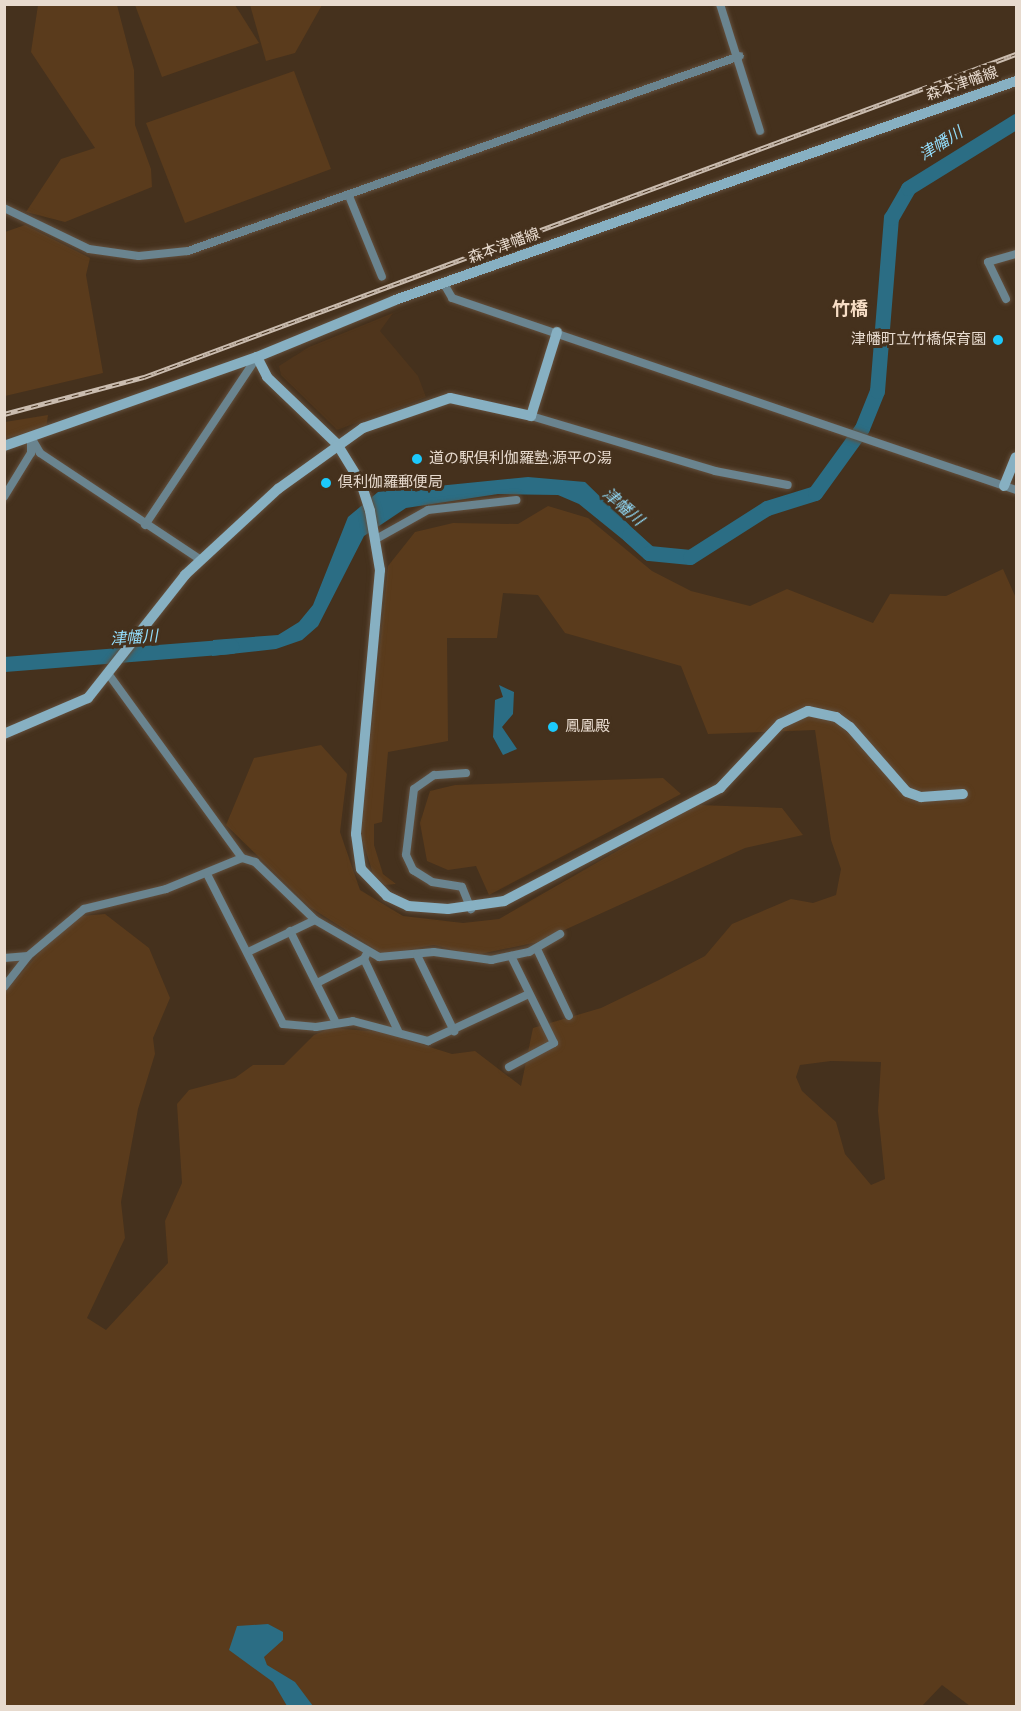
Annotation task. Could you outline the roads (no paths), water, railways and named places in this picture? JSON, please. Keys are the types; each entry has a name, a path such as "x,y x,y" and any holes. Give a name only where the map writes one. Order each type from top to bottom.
{"street":[{"path":"720,4 740,56 760,130"},
{"path":"4,208 89,249 139,256 188,251 740,56"},
{"name":"森本津幡線","path":"4,446 32,439 256,357 444,284 1017,81"},
{"path":"349,196 382,277"},
{"path":"1005,299 988,262 1017,254"},
{"path":"444,284 452,298 1017,490"},
{"path":"531,416 557,332"},
{"path":"145,525 256,357 267,377 337,444 361,483 376,539 381,570 356,834 361,869 387,896 408,906 471,909 504,901 711,794 793,714 815,711 836,717 907,792 921,797 963,794"},
{"path":"4,734 88,698 110,676 136,634 201,560 337,444 363,428 450,398 531,416 715,471 789,485"},
{"path":"4,497 31,453 32,439"},
{"path":"32,439 40,453 145,525 201,560"},
{"path":"1004,486 1017,457"},
{"path":"376,539 428,510 516,500"},
{"path":"110,676 242,858 255,862 315,920 333,926 365,956 398,1030"},
{"path":"466,772 434,775 414,789 406,855 413,870 432,882 462,887 471,909"},
{"path":"4,987 28,956 84,909 111,907 207,874 242,858"},
{"path":"207,874 283,1024 316,1027 335,1021 398,1030 428,1041 529,994"},
{"path":"248,952 315,920"},
{"path":"290,932 335,1021"},
{"path":"317,984 365,956 445,953 475,962 537,949 560,934"},
{"path":"537,949 569,1016"},
{"path":"417,955 454,1030"},
{"path":"4,958 28,956"},
{"path":"509,1067 554,1043 511,956"}],"water":[{"path":"528,477 585,482 648,543 637,551 579,504 558,495 498,494 406,508 364,536 318,626 302,640 276,649 212,656 213,640 278,635 299,622 313,605 348,517 378,492"},
{"path":"499,685 514,692 513,714 502,727 517,749 503,755 493,737 495,700 503,697"},
{"path":"268,1624 283,1632 283,1640 264,1657 267,1665 295,1682 313,1706 287,1706 273,1682 229,1650 237,1626"}],"waterway":[{"name":"津幡川","path":"629,535 649,553 690,557 767,508 815,493 862,428 877,391 891,218 908,188 1016,121"},
{"name":"津幡川","path":"4,664 231,646"}],"railway":[{"path":"4,414 144,377 1016,54"}],"place":[{"name":"津幡町立竹橋保育園","path":"998,340"},
{"name":"道の駅倶利伽羅塾;源平の湯","path":"417,459"},
{"name":"倶利伽羅郵便局","path":"326,483"},
{"name":"鳳凰殿","path":"553,727"}],"district":[{"name":"竹橋","path":"850,309"}]}
